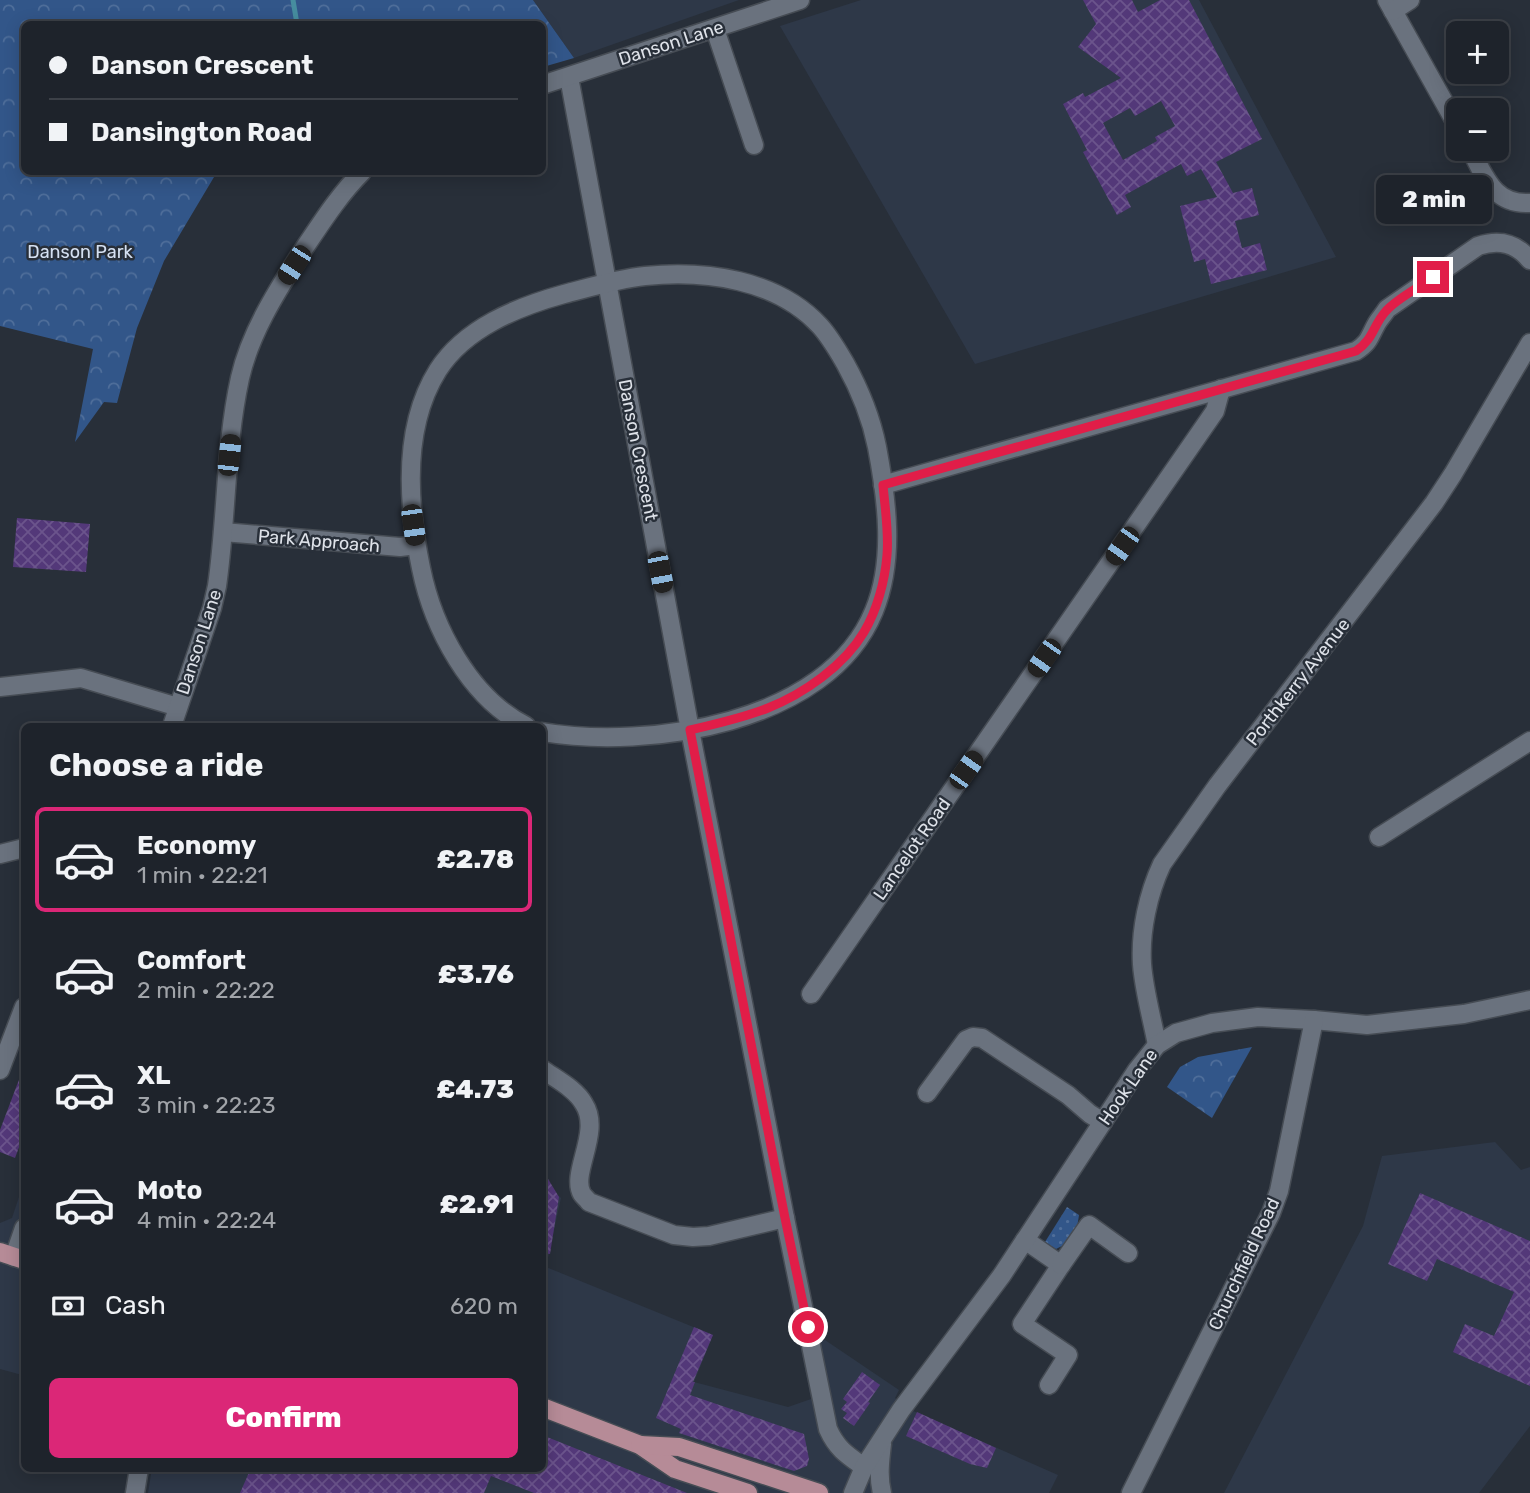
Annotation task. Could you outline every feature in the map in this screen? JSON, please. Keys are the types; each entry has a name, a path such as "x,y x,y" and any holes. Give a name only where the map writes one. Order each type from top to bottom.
{"main road":[{"path":"546,1409 640,1445 675,1469 748,1493"},
{"path":"640,1445 679,1447 819,1493"},
{"path":"757,1493 763,1474"}],"street":[{"name":"Danson Lane","path":"546,84 800,0"},
{"path":"1410,0 1390,5 1446,105"},
{"path":"715,29 754,145"},
{"name":"Danson Crescent","path":"569,76 690,730 828,1429 835,1444 864,1467"},
{"path":"1477,161 1494,191 1504,199 1523,203"},
{"name":"Danson Lane","path":"173,723 217,586 234,411 241,375 261,323 282,284 318,227 346,188 359,175"},
{"path":"883,485 1356,351 1370,339 1387,309 1478,246 1490,242 1503,243 1525,253 1530,260"},
{"path":"520,723 509,718 483,694 448,643 434,614 424,583 416,545 411,471 419,415 436,373 453,350 476,331 553,297 606,282 686,274 726,278 768,290 799,308 820,326 838,351 869,413 883,485 887,555 875,609 863,634 825,674 798,694 727,721 656,735 613,737 546,733"},
{"name":"Porthkerry Avenue","path":"1157,1045 1142,967 1141,944 1144,920 1161,863 1434,503 1530,342"},
{"name":"Lancelot Road","path":"811,994 1215,411 1221,389"},
{"name":"Park Approach","path":"223,532 400,547 416,545"},
{"path":"0,687 81,678 178,707"},
{"path":"1378,837 1530,741"},
{"path":"0,854 21,849"},
{"name":"Hook Lane","path":"853,1493 864,1467 901,1410 1002,1275 1137,1070 1157,1045 1176,1033 1212,1023 1258,1017 1367,1025 1464,1014 1530,1000"},
{"path":"0,1070 7,1029 21,1011"},
{"name":"Churchfield Road","path":"1131,1493 1271,1213 1279,1191 1314,1020"},
{"path":"927,1093 966,1040 973,1037 982,1038 1068,1095 1103,1122"},
{"path":"546,1072 578,1095 590,1118 579,1182 582,1194 589,1202 674,1235 692,1237 709,1236 785,1218"},
{"path":"1049,1385 1069,1354 1022,1324 1089,1226 1128,1253"},
{"path":"13,1256 21,1236"},
{"path":"1025,1240 1061,1265"},
{"name":"Hook Lane","path":"882,1441 879,1468 882,1493"},
{"path":"135,1493 138,1472"}],"shaded area":[{"path":"533,0 739,0 574,58"},
{"path":"861,0 1199,0 1336,257 975,364 780,26"},
{"path":"1495,1142 1521,1170 1530,1167 1530,1426 1479,1493 1224,1493 1363,1226 1382,1156"},
{"path":"546,1185 561,1198 546,1267"},
{"path":"21,1191 21,1375 0,1369 0,1223 12,1218"},
{"path":"546,1267 713,1335 694,1382 788,1407 811,1399 800,1344 825,1340 899,1390 895,1398 911,1410 1058,1475 1049,1493 148,1493 151,1472 546,1472"}],"green space":[{"name":"Danson Park","path":"0,0 533,0 574,58 546,66 546,21 21,21 21,175 215,175 164,261 137,328 117,403 104,402 75,442 93,349 0,326"},
{"path":"1252,1047 1212,1118 1167,1087 1180,1067 1198,1057"},
{"path":"1067,1207 1079,1215 1077,1227 1071,1240 1056,1249 1045,1242"}],"building":[{"path":"1083,0 1132,0 1138,12 1160,0 1189,0 1262,139 1216,162 1233,193 1252,188 1259,215 1235,221 1242,248 1260,243 1267,270 1211,284 1205,259 1194,262 1180,206 1217,197 1201,169 1187,176 1181,164 1125,195 1131,207 1117,215 1083,152 1087,150 1063,104 1083,93 1085,97 1121,78 1078,47 1096,24","holes":["1161,101 1175,126 1155,137 1157,141 1123,160 1103,123 1130,108 1135,116"]},
{"path":"17,518 90,524 86,572 13,567"},
{"path":"21,1074 21,1142 15,1158 0,1152 0,1130"},
{"path":"546,1176 559,1197 550,1254 546,1254"},
{"path":"1420,1193 1530,1241 1530,1386 1453,1352 1465,1324 1494,1336 1514,1292 1437,1259 1427,1281 1388,1264"},
{"path":"694,1327 713,1335 690,1395 804,1434 809,1459 807,1466 794,1471 679,1433 681,1429 656,1418"},
{"path":"862,1372 880,1385 854,1426 843,1418 847,1413 841,1409 847,1402 843,1399"},
{"path":"917,1412 996,1448 987,1468 970,1464 906,1436"},
{"path":"546,1437 687,1493 534,1493 491,1476 484,1493 240,1493 249,1472 546,1472"}],"waterway":[{"path":"293,0 296,21"}],"route":[{"path":"808,1327 690,730 767,708 798,694 825,674 863,634 875,609 887,555 883,485 1346,355 1365,345 1387,309 1433,277"}]}
